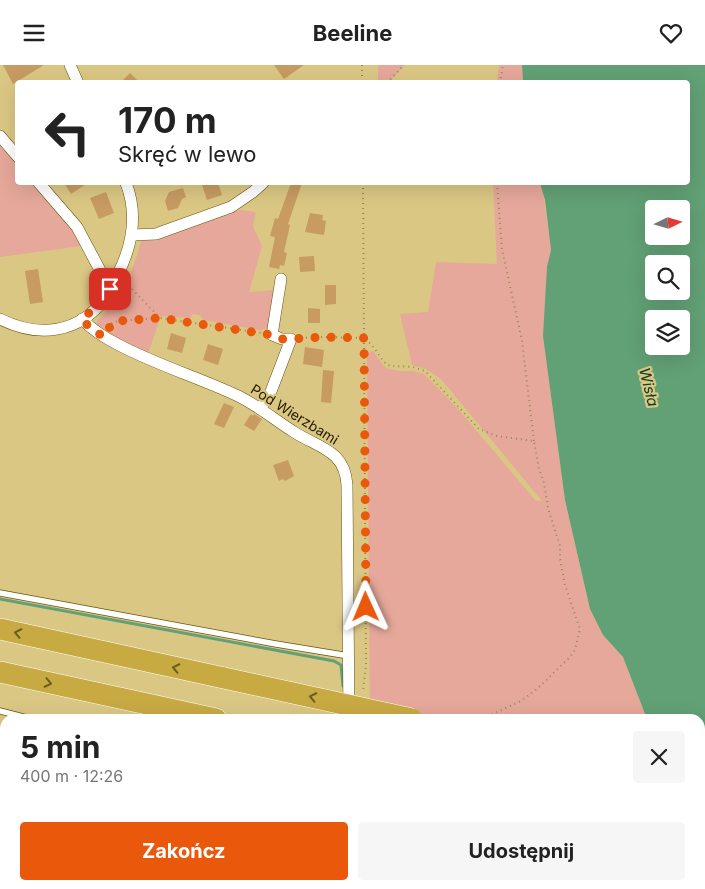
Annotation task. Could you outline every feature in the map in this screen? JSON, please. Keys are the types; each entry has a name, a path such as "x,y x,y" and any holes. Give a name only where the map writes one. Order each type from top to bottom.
{"highway":[{"path":"0,629 389,714"},
{"path":"0,672 193,714"}],"street":[{"path":"70,65 77,80"},
{"path":"0,136 15,154"},
{"path":"41,185 77,227 110,289"},
{"path":"0,319 20,328 44,331 64,328 82,319 98,305 110,289 127,255 132,235 133,208 127,185"},
{"path":"132,235 156,235 231,207 254,192 261,185"},
{"path":"260,409 270,394 291,339 282,339 272,335 281,279"},
{"name":"Pod Wierzbami","path":"82,319 90,328 140,357 237,395 295,433 330,452 340,461 345,469 347,485 349,714"}],"lane":[{"path":"0,593 349,656"}],"path":[{"path":"362,65 362,80"},
{"path":"390,80 404,65"},
{"path":"500,80 503,65"},
{"path":"363,185 366,665 364,692"},
{"path":"493,714 521,701 537,689 569,658 575,650 580,629 565,585 560,559 560,546 548,509 544,483 539,469 522,341 502,249 497,185"},
{"path":"124,281 160,318"},
{"path":"104,337 112,323 160,318 272,335"},
{"path":"291,339 323,337 364,338 372,345 384,362 390,366 413,367 424,371 479,429 497,436 534,441"}],"shaded area":[{"path":"378,65 405,65 391,80 378,80"},
{"path":"499,65 522,65 523,80 497,80"},
{"path":"0,140 15,159 15,185 37,185 79,239 81,246 0,257"},
{"path":"493,185 541,185 551,250 543,336 565,500 590,609 603,635 623,657 645,714 370,714 367,353 373,351 388,369 414,371 424,374 458,409 536,501 542,501 441,379 426,369 412,365 400,314 428,312 436,262 497,264"},
{"path":"240,210 256,212 253,226 262,246 249,292 275,290 269,328 260,330 203,320 200,315 193,314 190,318 161,316 148,354 134,349 97,325 97,321 113,303 125,284 141,241 150,240"}],"water":[{"name":"Wisła","path":"522,65 705,65 705,714 645,714 623,657 603,635 590,609 565,500 543,336 547,267 551,250 545,200 541,185 690,185 690,80 523,80"}],"building":[{"path":"3,65 44,65 20,80 15,80 13,84"},
{"path":"274,65 304,65 284,79"},
{"path":"130,73 137,80 123,80"},
{"path":"65,185 85,185 71,194"},
{"path":"202,185 219,185 222,195 207,200"},
{"path":"290,185 301,185 288,224 290,225 284,252 287,253 284,266 280,265 279,269 269,267 275,237 270,236 275,218 278,219"},
{"path":"183,188 186,197 182,199 178,208 168,211 165,201 169,192"},
{"path":"106,192 114,213 99,219 90,198"},
{"path":"310,213 323,215 322,220 326,221 324,235 305,232"},
{"path":"314,256 315,271 300,272 299,257"},
{"path":"38,269 43,302 30,304 25,271"},
{"path":"325,285 336,285 336,304 325,305"},
{"path":"308,308 320,309 320,323 308,323"},
{"path":"171,333 186,338 182,353 167,349"},
{"path":"208,344 223,349 218,365 203,360"},
{"path":"305,347 324,350 322,367 303,364"},
{"path":"323,370 334,371 331,403 321,402"},
{"path":"224,403 234,407 224,428 214,424"},
{"path":"251,414 262,419 254,431 244,425"},
{"path":"288,460 294,476 285,481 283,479 279,481 273,465"}],"waterway":[{"path":"0,599 334,661 341,665 343,686"}],"route":[{"path":"110,289 106,297 82,319 90,328 104,337 112,323 160,318 272,335 282,339 364,338 366,607"}]}
